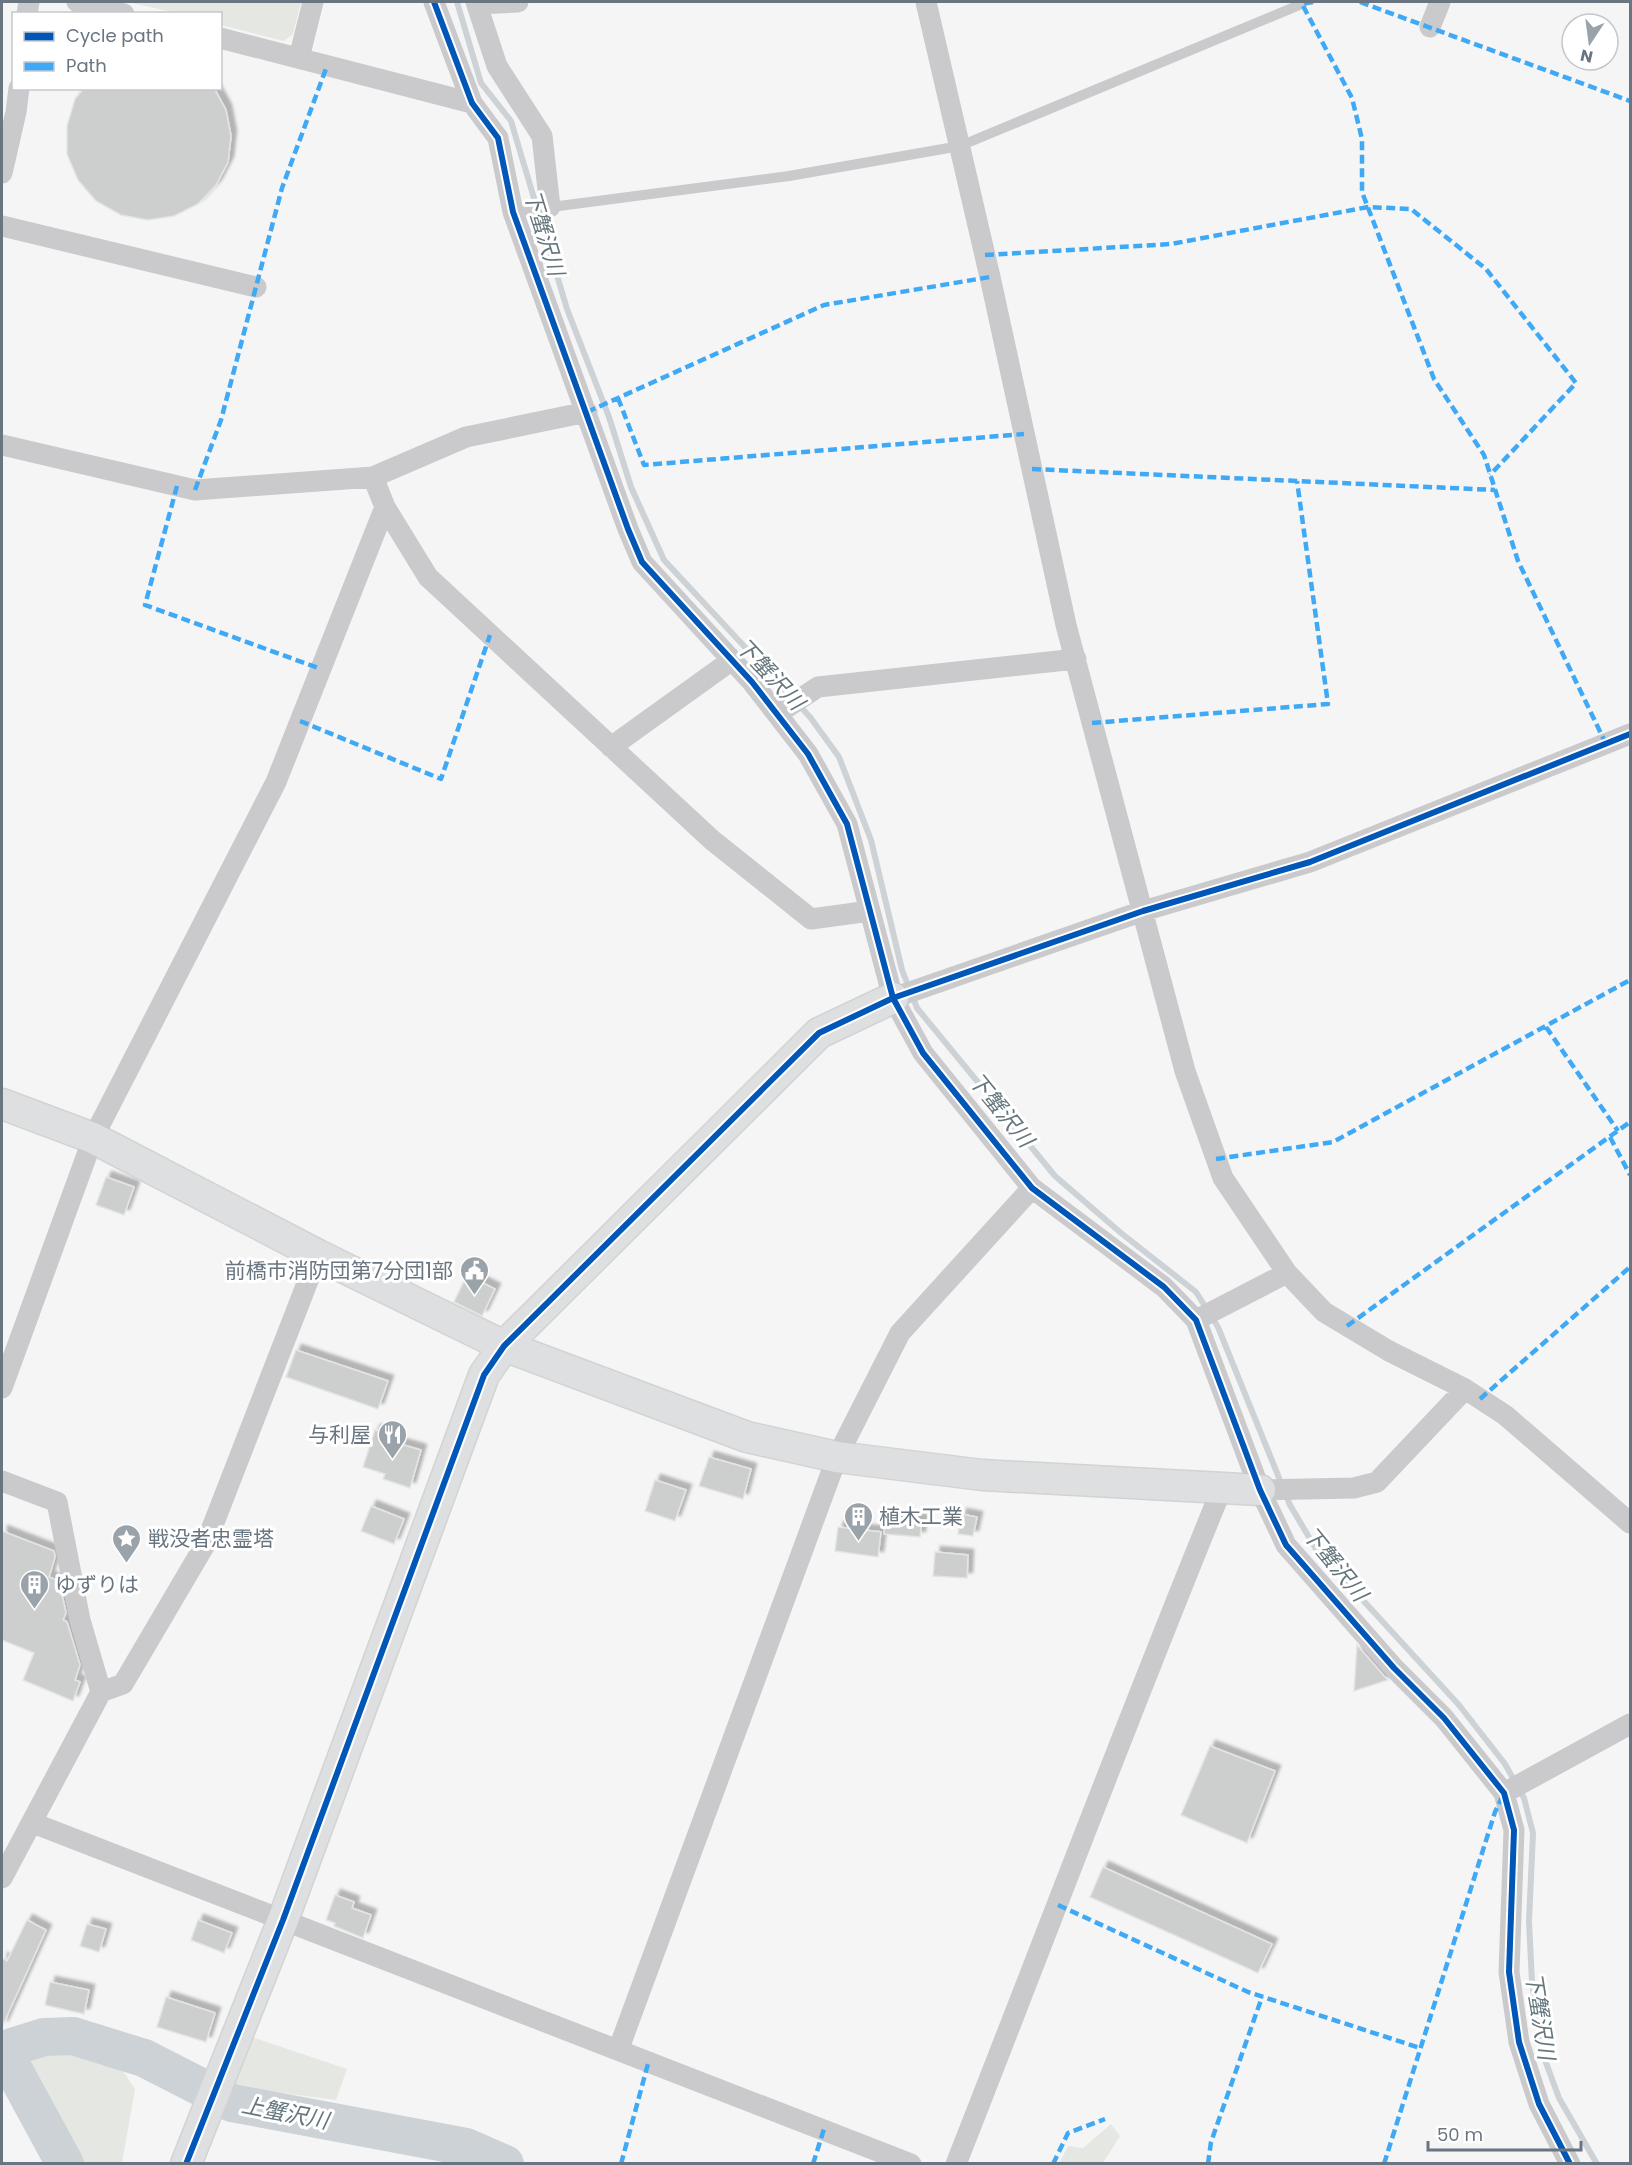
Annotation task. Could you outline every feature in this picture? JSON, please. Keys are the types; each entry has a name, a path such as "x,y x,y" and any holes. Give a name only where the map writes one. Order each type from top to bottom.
{"street":[{"path":"76,2 116,12"},
{"path":"299,58 313,2"},
{"path":"434,2 472,103 498,138 513,212 642,562 732,660 808,754 847,824 893,998 923,1053 1032,1188 1164,1287 1196,1320 1260,1490 1286,1545 1394,1668 1444,1718 1504,1793 1514,1830 1509,1972 1519,2042 1539,2104 1570,2163"},
{"path":"518,2 476,3 497,66 542,136 550,207"},
{"path":"926,2 1076,659 1185,1071 1223,1178 1287,1274 1324,1312 1389,1351 1465,1389 1505,1415 1630,1523"},
{"path":"1430,27 1440,2"},
{"path":"222,39 472,103"},
{"path":"2,173 19,90"},
{"path":"2,226 256,287"},
{"path":"2,445 195,490 373,477 466,437 587,412"},
{"path":"373,477 385,507 428,577 712,840 811,920 870,911"},
{"path":"2,1388 93,1138 276,782 385,507"},
{"path":"777,714 818,687 1076,659"},
{"path":"611,747 732,660"},
{"path":"186,2163 283,1920 484,1375 504,1346 819,1032 893,998 1143,911 1310,862 1630,734"},
{"path":"2,1104 93,1138 318,1255 504,1346 747,1437 837,1457 982,1475 1260,1490 1354,1488 1377,1482 1465,1389"},
{"path":"619,2048 837,1457 900,1333 1032,1188"},
{"path":"2,1878 101,1692 123,1684 206,1543 318,1255"},
{"path":"1196,1320 1287,1274"},
{"path":"2,1481 57,1502 80,1620 101,1692"},
{"path":"956,2163 1058,1905 1131,1708 1221,1488"},
{"path":"1504,1793 1630,1724"},
{"path":"33,1823 911,2163"}],"lane":[{"path":"513,212 789,176 960,146 1302,4 1302,2"}],"shaded area":[{"path":"128,2 301,2 293,34 284,41 222,25 222,12 172,12"},
{"path":"249,2036 347,2069 336,2100 244,2088 230,2082"},
{"path":"63,2046 113,2056 135,2089 122,2163 75,2163 17,2057"},
{"path":"1111,2124 1120,2136 1103,2163 1060,2162 1068,2146 1083,2148"}],"building":[{"path":"82,90 215,90 226,110 231,136 228,162 216,185 198,204 174,216 148,220 121,215 96,201 78,180 67,154 67,126 75,99"},
{"path":"106,1177 134,1187 124,1215 96,1205"},
{"name":"前橋市消防団第7分団1部","path":"467,1275 495,1289 482,1316 454,1302"},
{"path":"296,1350 388,1381 378,1409 286,1377"},
{"name":"与利屋","path":"375,1430 395,1436 393,1442 421,1450 410,1488 383,1479 385,1474 363,1467"},
{"path":"709,1457 751,1469 743,1499 699,1486"},
{"path":"655,1480 686,1490 675,1521 645,1511"},
{"path":"371,1506 404,1519 394,1544 361,1531"},
{"path":"961,1514 977,1517 973,1536 958,1534"},
{"path":"886,1517 922,1520 920,1537 884,1534"},
{"name":"植木工業","path":"838,1527 881,1532 878,1557 835,1551"},
{"name":"ゆずりは","path":"2,1531 54,1551 55,1557 49,1577 59,1581 66,1613 63,1620 67,1622 80,1665 75,1680 80,1682 73,1701 23,1680 34,1653 2,1640"},
{"path":"935,1552 968,1555 967,1578 933,1576"},
{"path":"1357,1645 1384,1676 1388,1680 1354,1691"},
{"path":"1210,1746 1275,1771 1247,1843 1181,1815"},
{"path":"1103,1867 1272,1944 1258,1973 1090,1897"},
{"path":"335,1895 354,1902 352,1908 371,1915 363,1938 334,1926 335,1923 326,1920"},
{"path":"27,1920 46,1930 2,2027 2,1958 7,1961"},
{"path":"198,1920 232,1933 224,1953 191,1940"},
{"path":"87,1924 106,1929 99,1952 80,1946"},
{"path":"50,1982 89,1990 84,2014 45,2005"},
{"path":"166,1997 215,2013 206,2042 157,2027"}],"waterway":[{"name":"下蟹沢川","path":"457,2 481,83 511,121 567,309 609,417 631,487 664,560 810,717 839,757 871,840 902,970 917,1008 1055,1176 1121,1233 1196,1292 1218,1327 1290,1505 1316,1549 1459,1705 1505,1764 1524,1798 1533,1833 1529,1921 1532,1983 1545,2060 1559,2098 1597,2164"},
{"name":"上蟹沢川","path":"2,2050 44,2037 73,2036 144,2058 232,2103 466,2147 505,2164"},
{"path":"3,2050 65,2164"}],"marked path":[{"path":"1313,2 1302,4 1352,98 1362,139 1362,192 1434,379 1484,455 1518,561 1606,744"},
{"path":"1360,2 1630,101"},
{"path":"195,490 221,420 282,188 327,66"},
{"path":"985,255 1171,244 1368,207 1411,209 1486,269 1576,383 1490,475"},
{"path":"587,412 824,305 990,277"},
{"path":"618,398 644,465 1024,434"},
{"path":"1032,469 1495,490"},
{"path":"1092,723 1328,704 1297,481"},
{"path":"177,486 145,605 321,669"},
{"path":"300,721 441,779 490,635"},
{"path":"1216,1159 1333,1142 1630,980"},
{"path":"1546,1027 1618,1131"},
{"path":"1347,1326 1630,1122"},
{"path":"1610,1137 1630,1175"},
{"path":"1480,1399 1630,1267"},
{"path":"1384,2164 1495,1812 1504,1793"},
{"path":"1058,1905 1248,1992 1420,2048"},
{"path":"1208,2164 1211,2142 1262,1997"},
{"path":"621,2164 649,2060"},
{"path":"1053,2164 1068,2133 1105,2119"},
{"path":"813,2164 824,2129"}],"cycle path":[{"path":"434,2 472,103 498,138 513,212 642,562 752,682 808,754 847,824 893,998 923,1053 1032,1188 1164,1287 1196,1320 1260,1490 1286,1545 1394,1668 1444,1718 1504,1793 1514,1830 1509,1972 1519,2042 1539,2104 1570,2164"},
{"path":"186,2164 283,1920 484,1375 504,1346 819,1033 893,998 1143,911 1310,862 1630,734"}],"place":[{"name":"前橋市消防団第7分団1部","path":"474,1296"},
{"name":"与利屋","path":"392,1460"},
{"name":"植木工業","path":"858,1542"},
{"name":"戦没者忠霊塔","path":"127,1564"},
{"name":"ゆずりは","path":"34,1610"}]}
